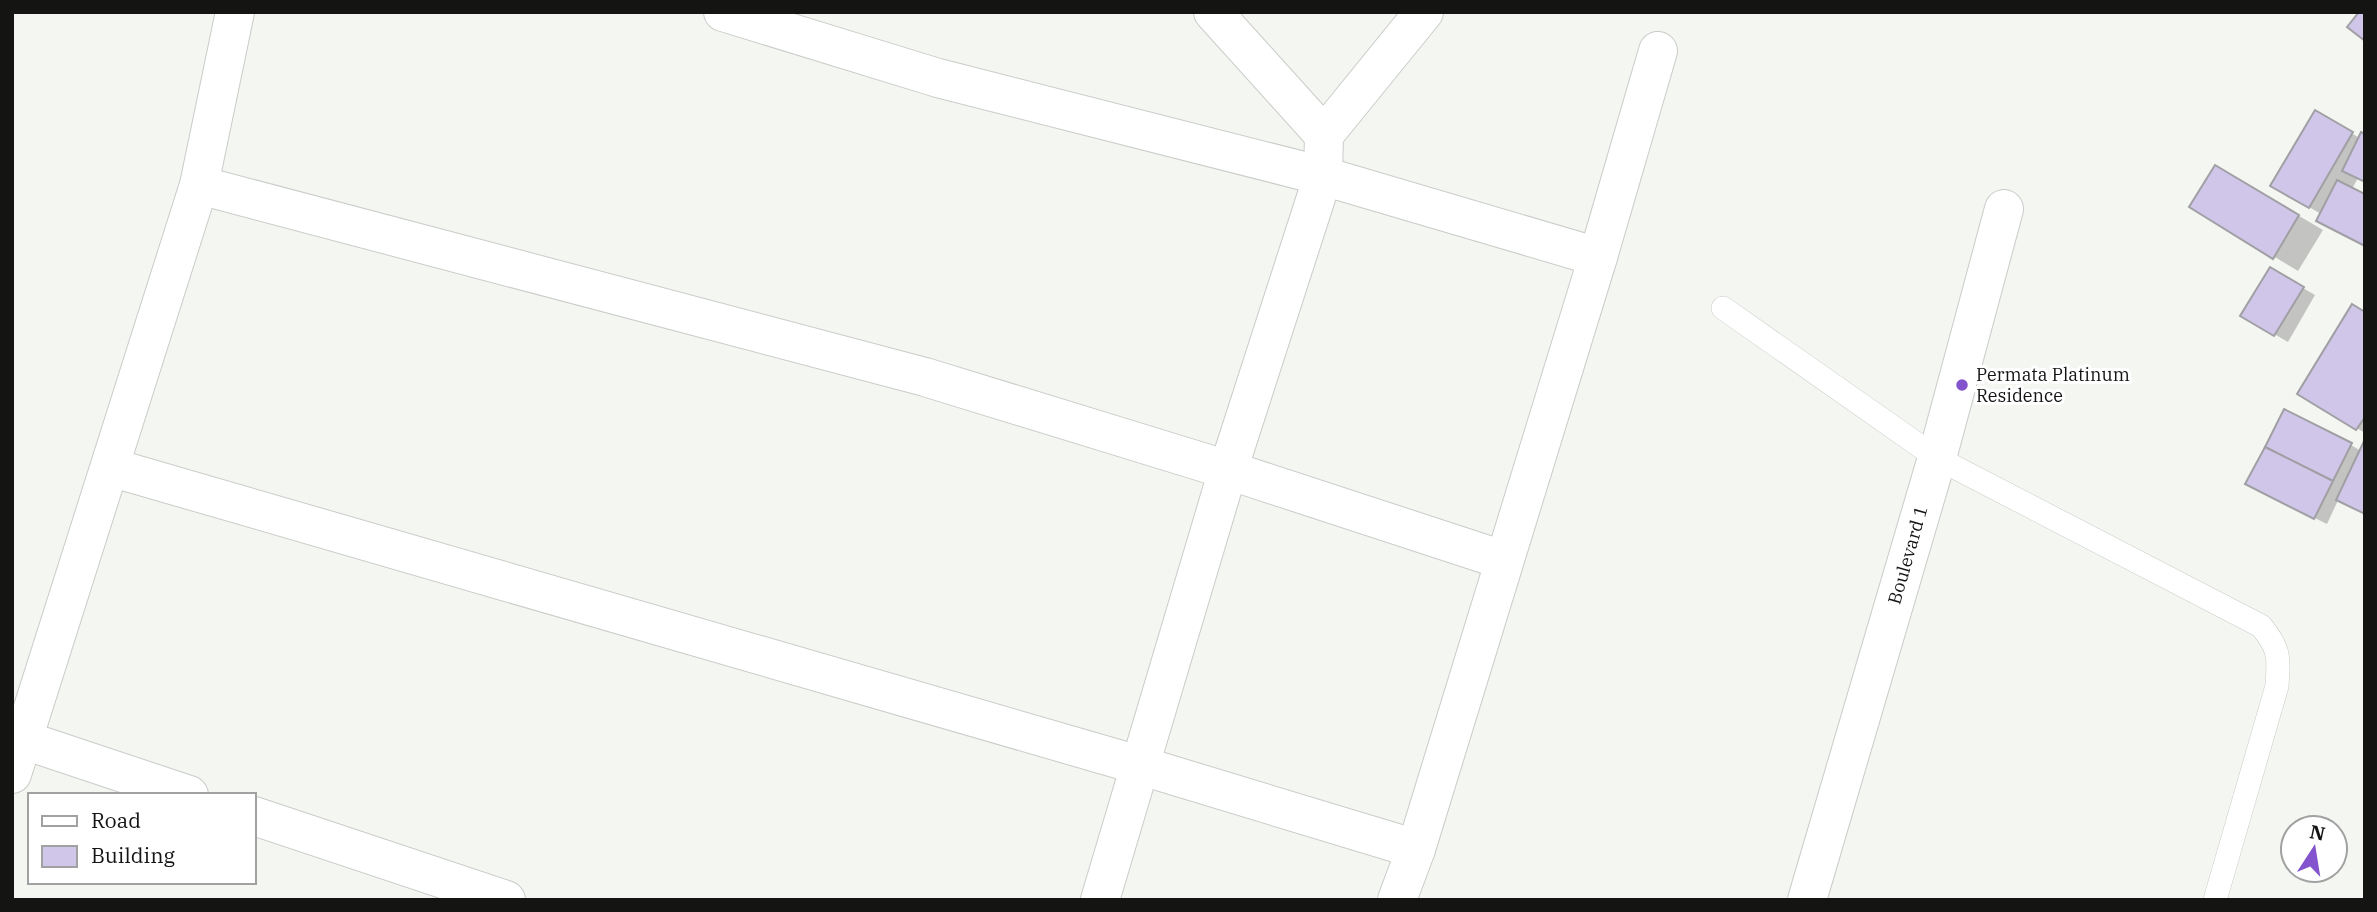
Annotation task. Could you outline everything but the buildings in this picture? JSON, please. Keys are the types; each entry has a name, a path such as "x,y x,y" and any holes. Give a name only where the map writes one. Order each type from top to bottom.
{"street":[{"path":"182,793 16,750 110,467 199,185 235,12"},
{"path":"723,12 939,78 1323,176 1598,257"},
{"path":"1213,12 1324,135"},
{"path":"1101,900 1228,471 1323,176 1324,135 1424,12"},
{"path":"1398,900 1598,257 1658,51"},
{"path":"199,185 925,377 1503,560"},
{"name":"Boulevard 1","path":"1807,900 1937,458 2004,209"},
{"path":"110,467 1142,766 1416,849"},
{"path":"256,817 506,900"}],"lane":[{"path":"1723,309 1937,458 2261,626 2275,643 2279,657 2277,686 2215,900"}],"place":[{"name":"Permata Platinum Residence","path":"1962,385"}]}
